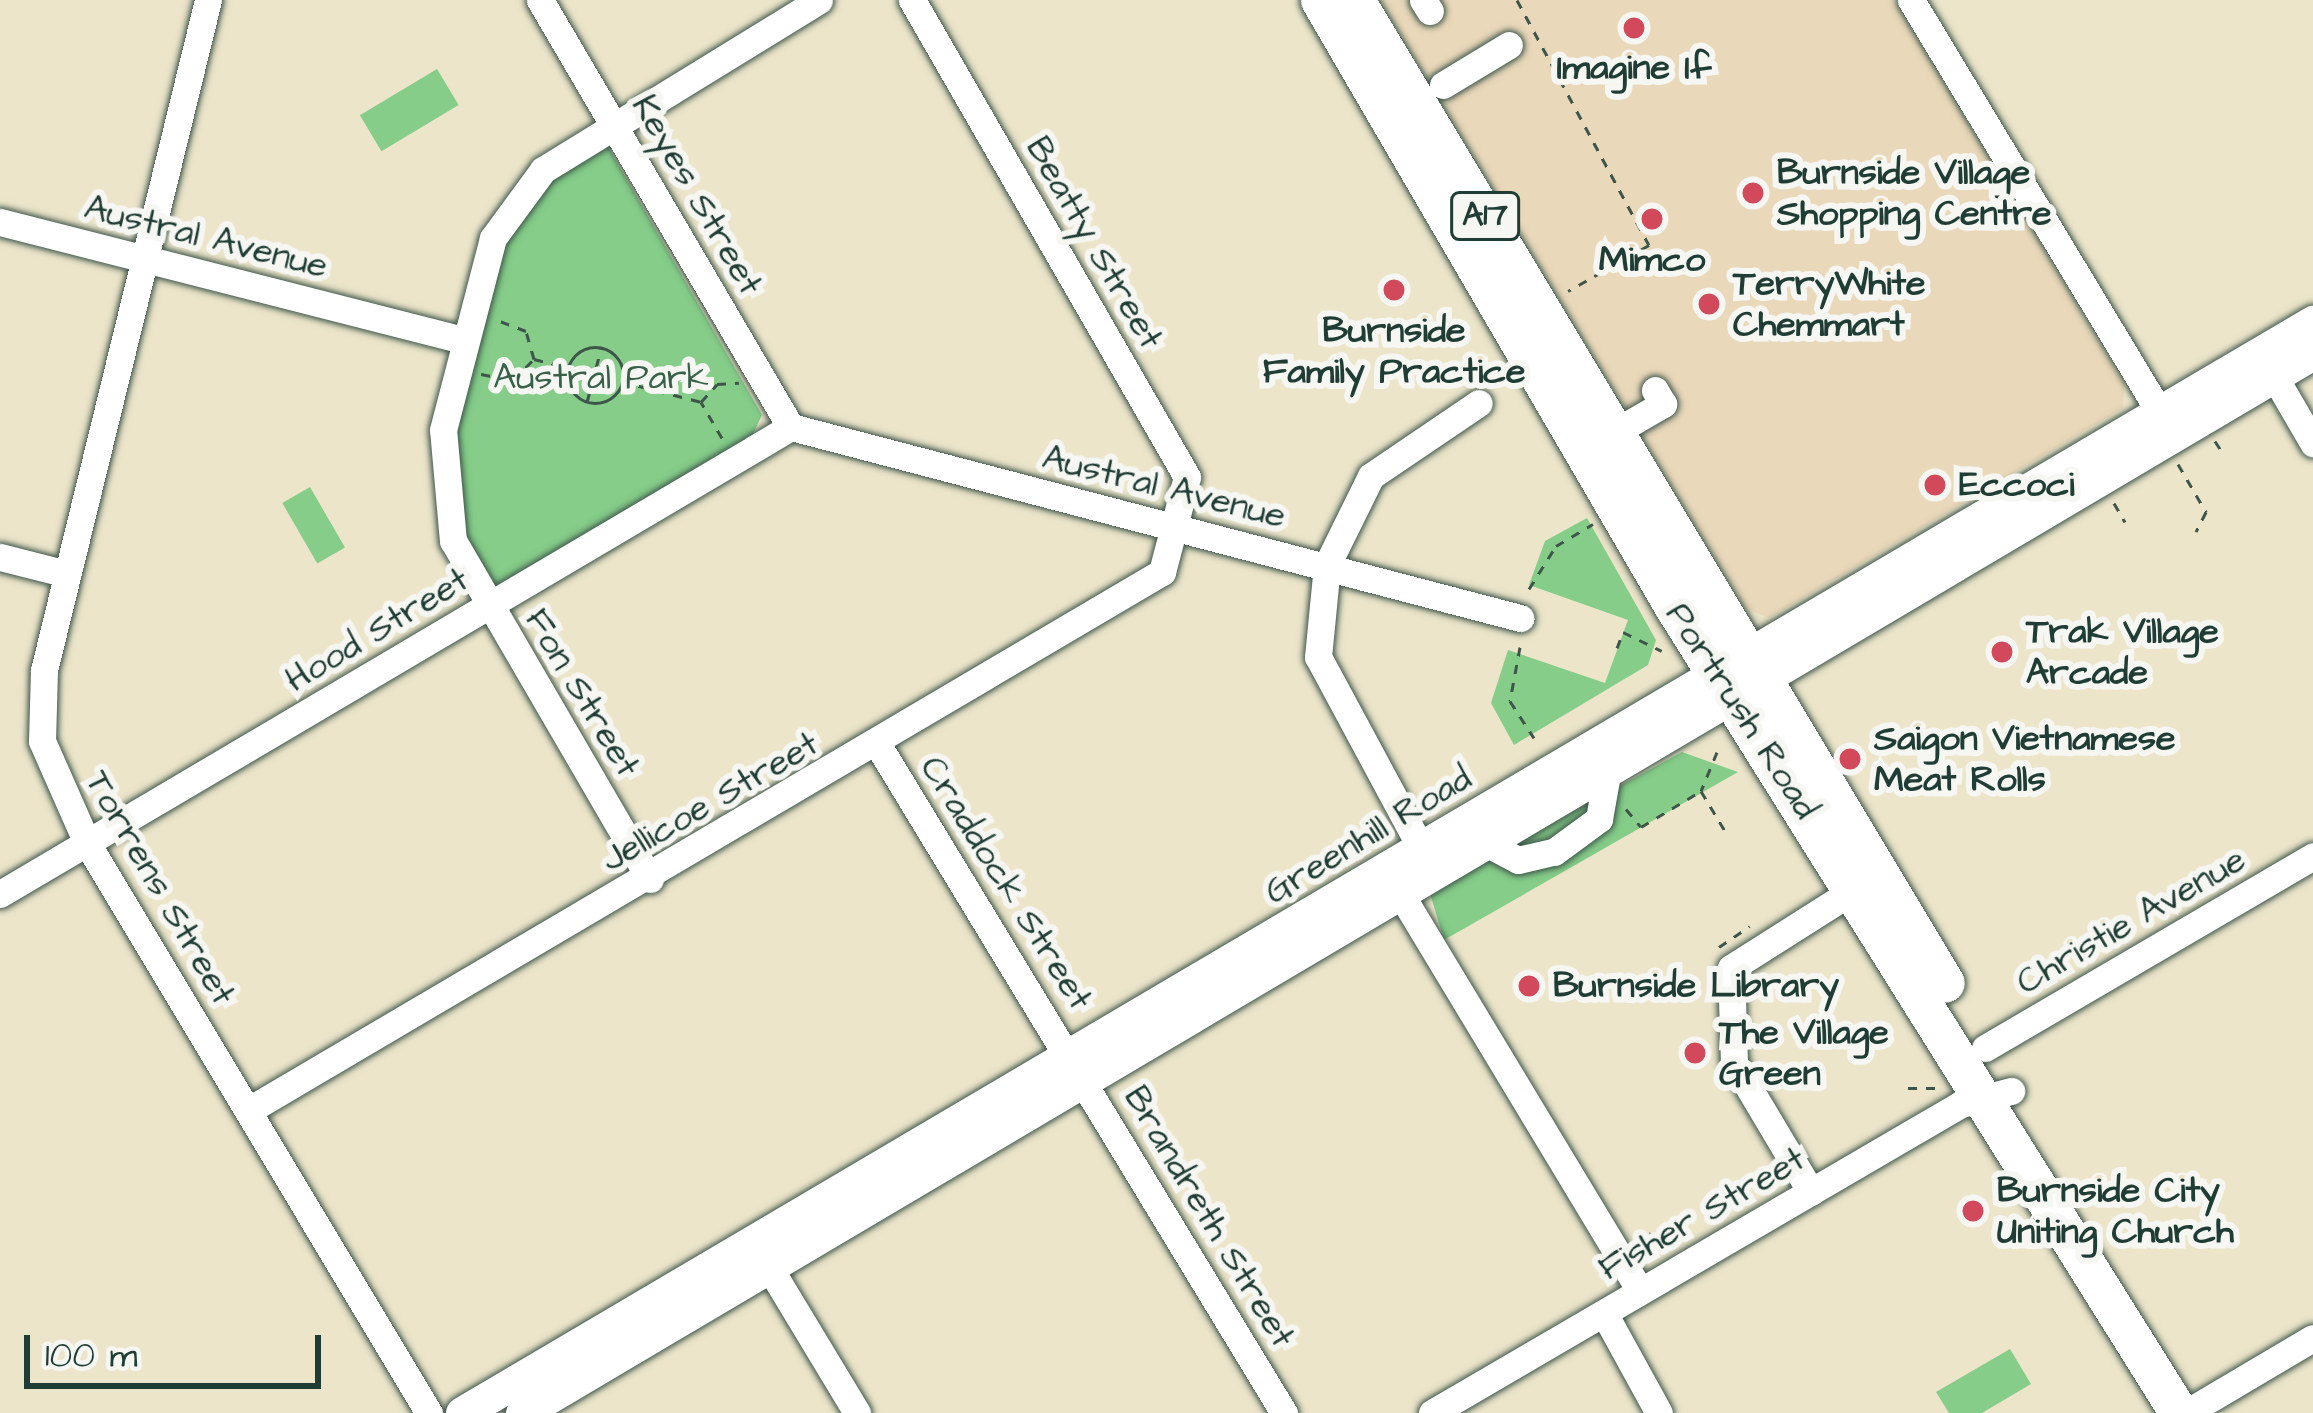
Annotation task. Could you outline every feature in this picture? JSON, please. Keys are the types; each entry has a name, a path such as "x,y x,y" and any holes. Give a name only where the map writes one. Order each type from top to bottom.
{"highway":[{"name":"Portrush Road","path":"1320,0 1738,678 1985,1048 1998,1092"},
{"name":"Portrush Road","path":"1355,0 1609,436 1854,890 1998,1092 2193,1411"}],"main road":[{"name":"Greenhill Road","path":"2169,435 2313,322"},
{"name":"Greenhill Road","path":"1392,880 1421,848 1738,678 2313,353"},
{"name":"Greenhill Road","path":"472,1411 1079,1069 1392,880 1612,786 1738,678"},
{"name":"Greenhill Road","path":"522,1413 760,1251"}],"street":[{"name":"Torrens Street","path":"208,0 149,259 44,670 42,741 87,843 429,1413"},
{"name":"Keyes Street","path":"540,0 790,427"},
{"name":"Fon Street","path":"650,879 453,541 438,472 464,340 493,238 515,203 612,121 819,0"},
{"name":"Beatty Street","path":"912,0 1186,477 1180,530"},
{"path":"1911,0 2169,435"},
{"path":"1443,85 1508,44"},
{"name":"Austral Avenue","path":"0,222 464,340"},
{"path":"2274,376 2313,443"},
{"path":"1609,436 1664,404 1655,390"},
{"path":"1421,848 1318,657 1327,565 1371,476 1479,403"},
{"name":"Austral Avenue","path":"790,427 1520,618"},
{"name":"Hood Street","path":"0,894 790,427"},
{"name":"Jellicoe Street","path":"249,1110 878,746 1162,572 1180,530"},
{"path":"0,557 67,574"},
{"name":"Craddock Street","path":"878,746 1079,1069"},
{"name":"Christie Avenue","path":"1985,1048 2313,856"},
{"path":"1392,880 1642,1278"},
{"path":"1811,1192 1734,1063 1731,968 1854,890"},
{"name":"Brandreth Street","path":"1079,1069 1284,1413"},
{"name":"Fisher Street","path":"1432,1413 1604,1313 1642,1278 1998,1092"},
{"path":"760,1251 857,1413"},
{"path":"1604,1313 1659,1413"},
{"path":"2193,1411 2313,1338"}],"path":[{"path":"1517,0 1649,244 1562,295"},
{"path":"487,317 526,331 534,359"},
{"path":"568,368 601,347"},
{"path":"568,368 570,389 587,402 606,401 622,382 618,358 601,347"},
{"path":"587,402 601,347"},
{"path":"534,359 701,402"},
{"path":"473,372 513,380 534,359"},
{"path":"701,402 723,382 774,398"},
{"path":"701,402 711,432 757,447"},
{"path":"2169,435 2206,512 2196,532"},
{"path":"2211,435 2224,455"},
{"path":"2109,496 2125,522"},
{"path":"1528,589 1556,546 1594,524"},
{"path":"1618,648 1623,632 1662,651"},
{"path":"1520,647 1510,700 1534,738"},
{"path":"1612,786 1641,827 1701,791 1717,752"},
{"path":"1701,791 1728,836"},
{"path":"1907,1088 1940,1088"},
{"path":"1642,1278 1651,1232"}],"shaded area":[{"name":"Burnside Village Shopping Centre","path":"1381,0 1894,0 2124,385 2123,408 1769,618 1747,609"}],"green space":[{"path":"437,69 459,105 381,151 360,115"},
{"name":"Austral Park","path":"607,145 762,415 752,436 492,593 458,516 453,436 506,235 571,159"},
{"path":"310,487 345,548 317,564 282,503"},
{"path":"1587,518 1656,640 1648,665 1514,745 1491,703 1508,650 1605,683 1628,620 1529,585 1545,541"},
{"path":"1682,752 1738,772 1444,940 1429,890"},
{"path":"2010,1349 2031,1384 1982,1413 1949,1413 1936,1392"}],"place":[{"name":"Imagine If","path":"1634,28"},
{"name":"Burnside Village Shopping Centre","path":"1753,193"},
{"name":"Mimco","path":"1652,219"},
{"name":"Burnside Family Practice","path":"1394,290"},
{"name":"TerryWhite Chemmart","path":"1709,304"},
{"name":"Eccoci","path":"1935,485"},
{"name":"Trak Village Arcade","path":"2002,652"},
{"name":"Saigon Vietnamese Meat Rolls","path":"1850,759"},
{"name":"Burnside Library","path":"1529,986"},
{"name":"The Village Green","path":"1695,1053"},
{"name":"Burnside City Uniting Church","path":"1973,1211"}]}
